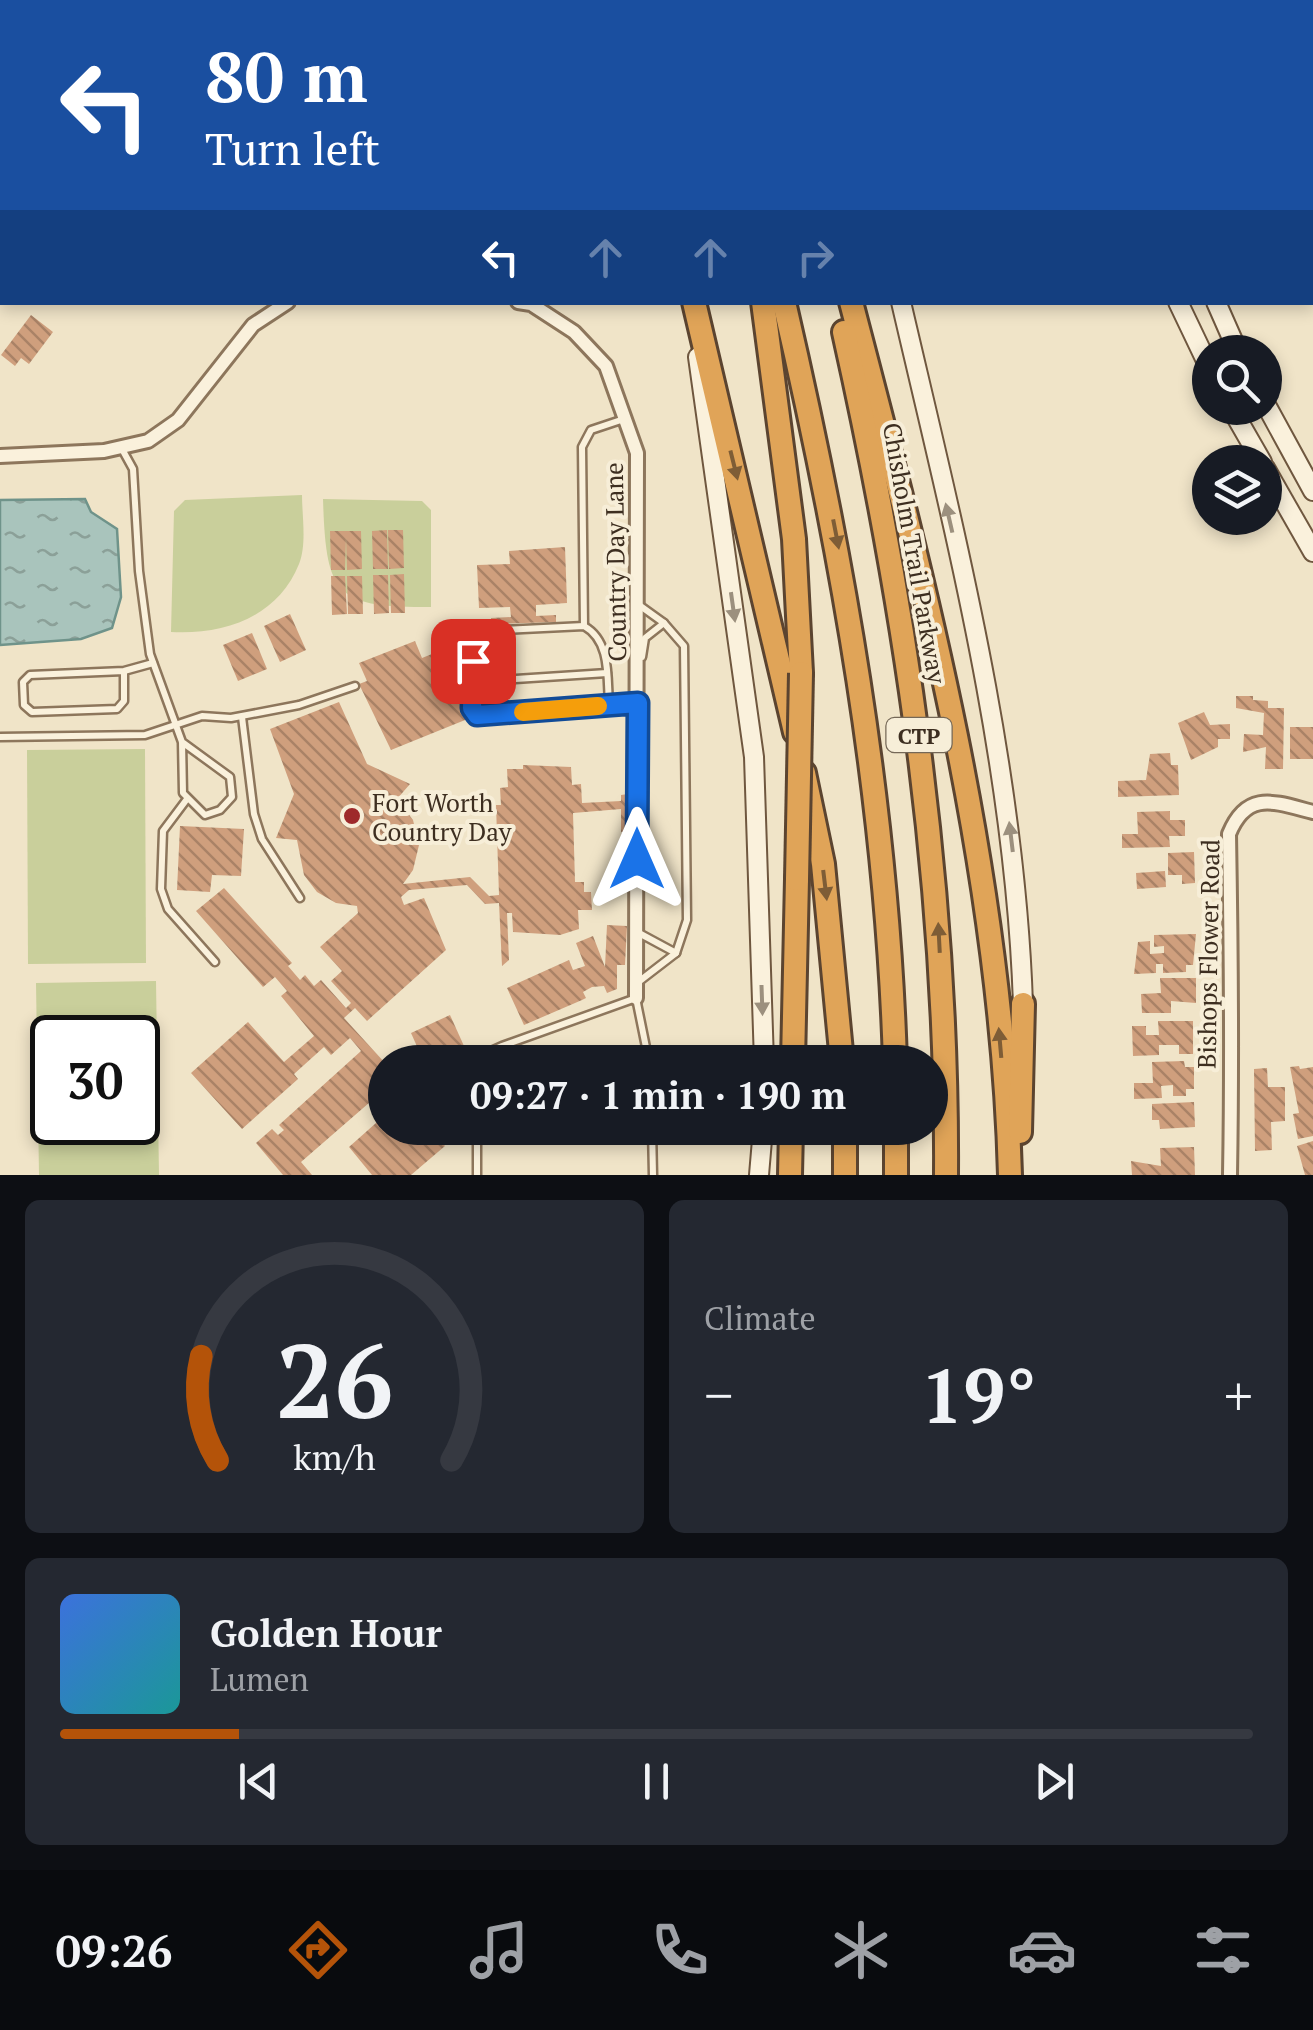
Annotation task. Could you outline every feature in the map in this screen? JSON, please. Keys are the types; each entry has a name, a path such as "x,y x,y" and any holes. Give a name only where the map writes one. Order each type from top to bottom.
{"highway":[{"path":"693,305 767,601 823,864 840,1045"},
{"path":"763,305 794,538 801,674 793,1045"},
{"name":"CTP","path":"785,305 839,549 862,693 880,838 894,1045"},
{"name":"Chisholm Trail Parkway","path":"838,305 890,544 920,741 938,923 946,1175"},
{"path":"852,305 930,610 961,762 996,1011 1013,1175"},
{"path":"1013,1175 1023,1004"},
{"path":"790,1175 791,1145"},
{"path":"845,1145 845,1175"},
{"path":"896,1145 896,1175"}],"main road":[{"path":"692,305 754,756 763,1045"},
{"name":"Chisholm Trail Parkway","path":"902,305 999,750 1017,892 1023,1004"},
{"path":"1179,305 1194,335"},
{"path":"1217,305 1231,335"},
{"path":"1277,425 1313,491"},
{"path":"1282,497 1313,552"},
{"path":"759,1175 762,1145"}],"street":[{"path":"0,456 121,448 148,441 178,420 252,325 283,305"},
{"name":"Country Day Lane","path":"532,305 574,332 606,366 628,418 637,452 636,991"},
{"name":"Bishops Flower Road","path":"1230,1175 1228,1066 1233,1013 1229,834 1237,814 1254,804 1278,803 1313,812"}],"lane":[{"path":"584,626 582,447 591,430 628,418"},
{"path":"121,448 134,469 139,571 153,664 182,742 183,792 205,815 220,810 232,797 230,777 182,742"},
{"path":"504,1045 636,991 676,953 687,920 684,646 664,623 638,605"},
{"path":"638,667 645,638 664,623"},
{"path":"609,705 598,634 584,626 484,630 475,641 470,682 477,715 638,703"},
{"path":"124,672 124,700 116,709 32,712 24,706 23,682 30,676 124,672 153,664"},
{"path":"470,682 607,673"},
{"path":"0,737 113,737 178,727 202,716 242,716 298,705 355,686"},
{"path":"242,716 254,814 262,839 300,898"},
{"path":"187,799 163,830 162,889 168,909 216,962"},
{"path":"636,932 676,953"},
{"path":"636,991 647,1045"},
{"path":"476,1175 477,1145"},
{"path":"652,1145 653,1175"}],"green space":[{"path":"302,495 301,556 290,582 278,597 263,610 229,626 171,632 174,511 185,500"},
{"path":"323,499 422,501 431,510 431,607 374,604 342,589 328,556"},
{"path":"145,749 146,963 28,964 27,750"},
{"path":"156,981 157,1015 36,1015 36,983"},
{"path":"39,1145 159,1145 159,1175 39,1175"}],"water":[{"path":"85,499 91,512 117,529 121,597 112,628 81,639 0,645 0,500"}],"building":[{"path":"31,315 53,332 29,364 21,358 15,366 1,355"},
{"path":"387,530 388,569 373,569 372,531"},
{"path":"388,530 403,530 404,568 389,569"},
{"path":"330,531 361,531 362,569 347,570 346,537 345,570 331,570"},
{"path":"565,547 567,603 536,605 536,616 556,615 556,622 491,624 491,618 511,617 510,607 479,608 477,565 510,564 509,551"},
{"path":"404,574 405,613 391,613 390,575"},
{"path":"373,575 388,575 389,613 374,614"},
{"path":"331,576 345,576 347,614 332,615"},
{"path":"347,576 362,576 363,614 348,614"},
{"path":"290,614 306,650 280,662 264,626"},
{"path":"252,633 267,669 238,681 223,645"},
{"path":"415,641 422,658 442,650 470,718 391,750 359,684 367,681 359,663"},
{"path":"1236,696 1253,696 1253,700 1268,701 1268,708 1284,708 1283,769 1265,769 1266,747 1243,752 1244,734 1263,735 1264,713 1236,708"},
{"path":"339,702 367,764 410,784 397,799 413,820 419,845 413,870 403,884 470,877 489,896 499,895 496,805 501,805 500,788 508,787 507,769 523,769 523,765 571,767 572,785 581,784 582,803 621,801 621,795 628,794 629,831 621,832 621,809 573,813 575,882 584,882 584,892 591,892 592,910 578,910 579,929 560,935 513,932 512,913 507,913 509,960 502,966 499,903 485,904 467,885 409,890 401,897 404,905 424,898 446,950 367,1021 355,1008 344,1018 369,1045 368,1104 301,1162 312,1175 283,1175 256,1143 272,1129 278,1135 284,1130 279,1125 361,1051 350,1038 331,1055 324,1047 294,1074 298,1079 242,1129 191,1073 248,1022 284,1062 314,1036 281,996 287,991 275,977 263,987 196,911 224,888 292,963 288,966 300,980 305,975 314,986 321,980 346,1008 351,1003 331,981 342,971 320,947 358,913 357,906 336,903 317,892 304,875 297,840 276,838 294,794 270,729"},
{"path":"1204,712 1210,725 1230,724 1230,739 1218,739 1218,747 1191,760 1178,723"},
{"path":"1290,727 1313,727 1313,759 1290,759"},
{"path":"1170,753 1171,765 1178,765 1179,795 1118,797 1118,781 1146,780 1150,754"},
{"path":"1170,811 1170,820 1185,820 1185,836 1169,836 1170,847 1122,848 1122,834 1138,834 1137,812"},
{"path":"180,826 244,829 241,876 212,875 210,892 177,890"},
{"path":"1194,852 1195,883 1182,884 1182,875 1168,875 1168,853"},
{"path":"1165,871 1166,887 1137,889 1136,873"},
{"path":"607,925 627,926 625,965 617,965 617,989 607,993 604,986 592,987 583,992 586,998 524,1025 507,988 569,960 573,970 585,966 576,943 593,936 605,967"},
{"path":"1196,934 1193,965 1186,965 1186,972 1163,973 1163,964 1156,964 1156,973 1134,974 1138,942 1150,941 1150,954 1164,953 1164,946 1154,947 1154,935"},
{"path":"1160,978 1196,978 1196,1003 1171,1001 1171,1013 1142,1013 1141,994 1161,993"},
{"path":"450,1015 464,1045 416,1045 411,1033"},
{"path":"1158,1021 1193,1021 1193,1054 1179,1054 1179,1045 1159,1045 1159,1055 1133,1056 1132,1026 1146,1026 1146,1035 1159,1035"},
{"path":"1184,1061 1185,1067 1194,1067 1194,1089 1186,1089 1186,1096 1173,1096 1173,1085 1161,1086 1162,1098 1134,1099 1134,1083 1153,1083 1152,1062"},
{"path":"1290,1067 1313,1067 1313,1136 1298,1139 1293,1114 1299,1113"},
{"path":"1267,1068 1268,1087 1285,1087 1285,1121 1271,1122 1272,1150 1255,1151 1254,1069"},
{"path":"1194,1102 1195,1127 1160,1129 1159,1120 1152,1120 1152,1104"},
{"path":"368,1130 368,1145 445,1146 411,1175 372,1175 349,1147"},
{"path":"1313,1141 1313,1175 1305,1175 1297,1146"},
{"path":"1194,1147 1195,1175 1132,1175 1131,1161 1161,1166 1160,1148"}],"slow traffic":[{"path":"523,712 598,706"}],"place":[{"name":"Fort Worth Country Day","path":"352,816"}],"route":[{"path":"473,661 470,682 472,708 477,715 638,703 637,859"}]}
